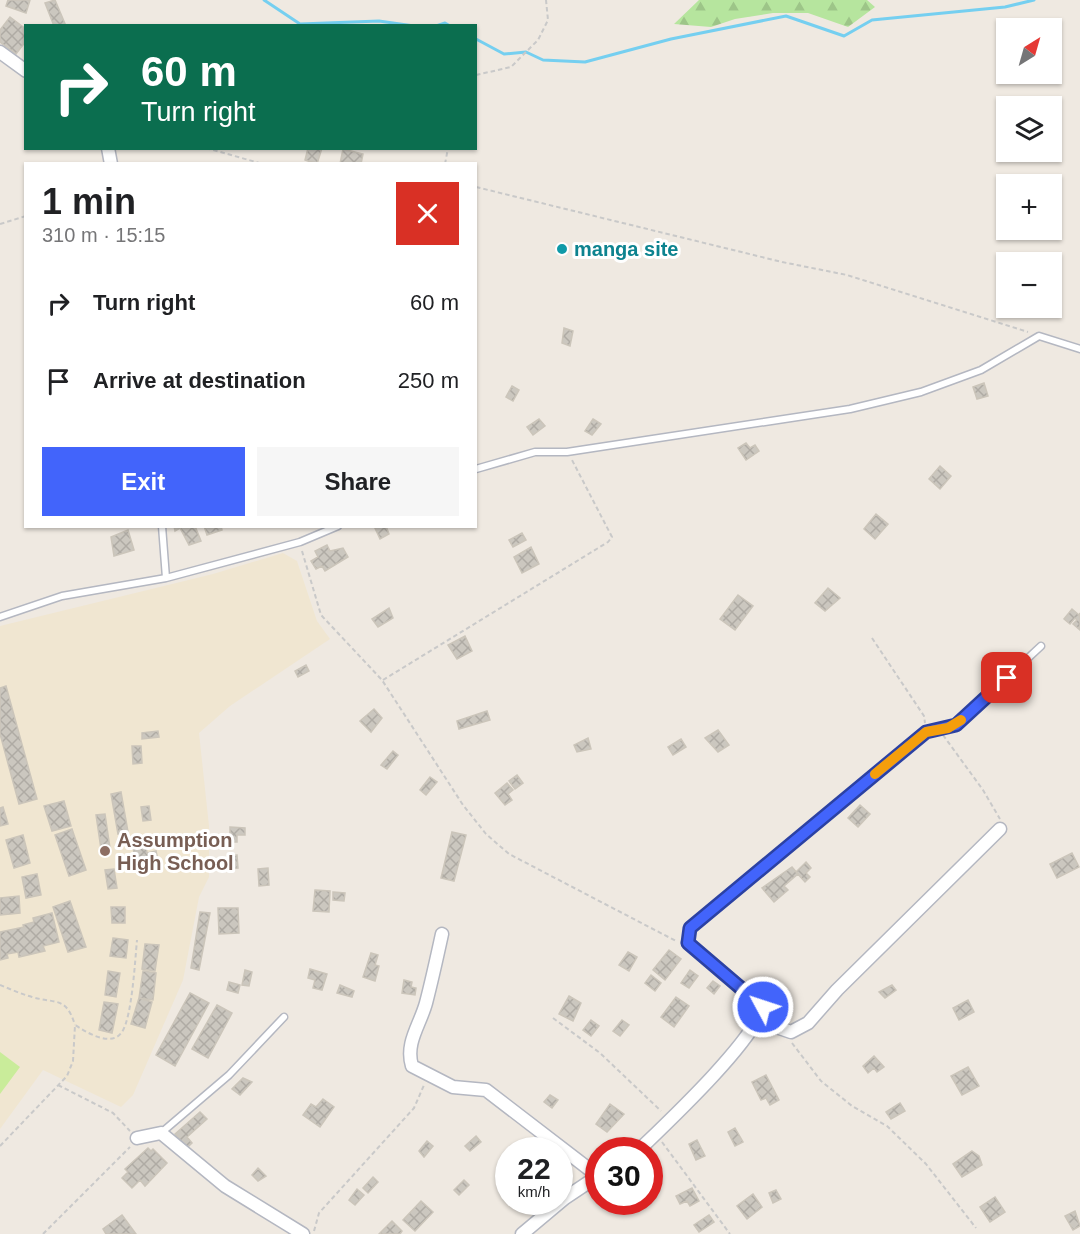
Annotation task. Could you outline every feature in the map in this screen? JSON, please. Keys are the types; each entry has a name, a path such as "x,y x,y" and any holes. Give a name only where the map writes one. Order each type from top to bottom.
{"street":[{"path":"0,52 24,70"},
{"path":"759,1021 791,1032 808,1023 837,990 1000,829"},
{"path":"442,934 425,1006 412,1038 409,1057 412,1066 453,1087 486,1089 585,1166"},
{"path":"653,1137 759,1021 763,1007 688,943"},
{"path":"137,1138 160,1133 225,1186 303,1234"},
{"path":"522,1234 565,1198 585,1185"}],"lane":[{"path":"477,469 535,452 567,452 849,409 921,393 981,370 1039,336 1080,350"},
{"path":"162,528 166,578"},
{"path":"0,617 62,596 166,578 300,542 333,528"},
{"path":"688,943 690,928 926,732 956,725 1041,646"},
{"path":"160,1133 229,1075 284,1017"}],"path":[{"path":"477,75 511,67 538,40 548,20 546,0"},
{"path":"214,150 256,162"},
{"path":"477,187 782,262 847,275 1039,336"},
{"path":"0,224 24,217"},
{"path":"382,680 608,542 612,537 567,452"},
{"path":"300,542 321,615 382,680 463,805 486,834 509,854 675,941 688,943"},
{"path":"872,638 924,716 926,732"},
{"path":"940,730 1000,816 1000,829"},
{"path":"75,1025 102,1038 116,1037 122,1032 129,1007 137,940"},
{"path":"0,985 32,997 61,1001 71,1012 75,1025 73,1061 67,1076 0,1146"},
{"path":"553,1018 600,1053 670,1120"},
{"path":"791,1032 793,1045 821,1082 852,1106 887,1126 926,1164 976,1228"},
{"path":"313,1234 319,1213 414,1108 429,1074"},
{"path":"43,1234 119,1161 137,1138 113,1113 58,1085"},
{"path":"656,1134 730,1234"}],"shaded area":[{"name":"Assumption High School","path":"283,553 297,561 317,621 330,639 230,706 199,733 209,826 209,877 199,897 183,980 133,1095 121,1107 43,1070 0,1129 0,626 213,574"}],"green space":[{"path":"699,0 867,0 875,7 848,27 808,13 773,13 735,19 711,27 674,24"},
{"path":"0,1052 20,1067 0,1094"}],"building":[{"path":"8,0 30,0 26,13 6,6"},
{"path":"55,0 65,24 53,24 45,3"},
{"path":"10,17 24,28 24,44 16,54 0,42 0,30"},
{"path":"308,150 321,150 318,162 305,160"},
{"path":"343,150 363,154 361,162 340,162"},
{"path":"564,328 573,331 570,346 562,343"},
{"path":"984,383 988,396 977,399 973,387"},
{"path":"512,386 519,390 513,401 506,397"},
{"path":"539,419 545,426 533,435 527,427"},
{"path":"593,419 601,424 592,435 585,431"},
{"path":"746,443 750,448 755,445 759,451 746,460 738,448"},
{"path":"940,466 951,476 940,489 929,479"},
{"path":"876,514 888,524 875,539 864,529"},
{"path":"180,528 196,528 201,541 189,545"},
{"path":"205,528 222,528 222,530 207,535"},
{"path":"375,528 387,528 389,534 380,539"},
{"path":"128,530 134,550 114,556 111,537"},
{"path":"522,533 526,540 513,547 509,540"},
{"path":"327,545 330,551 343,548 348,557 325,571 322,566 316,569 311,561 318,557 315,551"},
{"path":"531,547 539,564 522,573 514,557"},
{"path":"828,588 840,598 825,611 815,603"},
{"path":"738,595 753,606 735,630 720,619"},
{"path":"389,608 393,618 378,627 372,619"},
{"path":"1072,609 1079,615 1080,613 1080,630 1073,624 1077,620 1075,618 1070,624 1064,619"},
{"path":"465,636 472,651 457,659 448,645"},
{"path":"306,665 309,671 298,677 295,671"},
{"path":"6,686 37,799 19,804 0,734 0,688"},
{"path":"374,709 382,718 371,732 360,721"},
{"path":"487,711 490,720 459,729 457,721"},
{"path":"718,730 729,745 718,752 705,738"},
{"path":"158,731 159,737 142,739 142,733"},
{"path":"588,738 591,749 577,752 574,745"},
{"path":"681,739 686,747 673,755 668,747"},
{"path":"132,746 141,746 142,763 133,764"},
{"path":"393,751 398,755 387,769 381,765"},
{"path":"517,775 523,783 515,789 509,781"},
{"path":"430,777 437,782 426,795 420,790"},
{"path":"507,783 513,790 508,794 512,800 505,805 495,793"},
{"path":"121,792 128,832 118,834 111,794"},
{"path":"64,801 71,826 52,831 44,806"},
{"path":"860,805 870,814 858,827 848,818"},
{"path":"149,806 151,820 143,821 141,807"},
{"path":"3,807 8,824 0,826 0,808"},
{"path":"105,814 110,848 101,849 96,815"},
{"path":"230,827 245,828 245,835 237,835 237,842 230,842"},
{"path":"72,829 86,870 69,876 55,835"},
{"path":"452,832 466,835 454,881 441,878"},
{"path":"23,835 30,863 14,868 6,840"},
{"path":"145,839 147,853 156,851 158,860 136,863 132,842"},
{"path":"1072,853 1079,867 1057,878 1050,864"},
{"path":"237,855 238,868 229,869 228,856"},
{"path":"806,862 811,868 806,873 810,877 805,882 796,872"},
{"path":"792,867 798,874 784,886 788,890 774,902 762,888"},
{"path":"268,868 269,885 259,886 258,869"},
{"path":"114,869 117,888 108,889 105,870"},
{"path":"37,874 41,895 26,898 22,877"},
{"path":"315,890 330,891 329,912 313,911"},
{"path":"333,892 345,893 344,901 333,900"},
{"path":"19,896 20,913 0,915 0,898"},
{"path":"70,901 86,947 68,952 53,907"},
{"path":"111,907 125,907 125,923 112,923"},
{"path":"218,908 238,908 239,933 219,934"},
{"path":"200,912 210,913 199,970 191,968"},
{"path":"52,913 59,942 43,946 45,951 19,957 18,952 7,954 8,958 0,960 0,932 24,927 23,925 34,922 33,918"},
{"path":"113,938 128,940 126,958 110,956"},
{"path":"145,944 159,945 155,971 142,969"},
{"path":"669,950 681,959 665,980 653,970"},
{"path":"628,952 637,957 629,971 619,965"},
{"path":"371,953 378,955 375,965 379,966 375,981 363,977"},
{"path":"310,969 327,974 322,990 313,988 315,980 308,978"},
{"path":"245,970 252,972 249,986 242,985"},
{"path":"690,970 698,976 689,988 681,983"},
{"path":"108,971 120,973 116,997 105,995"},
{"path":"143,971 156,973 153,1000 139,998"},
{"path":"651,975 661,983 655,991 645,983"},
{"path":"404,980 412,982 411,987 416,988 415,995 402,993"},
{"path":"713,981 720,986 714,994 707,988"},
{"path":"229,982 240,985 238,993 227,990"},
{"path":"340,985 354,991 352,997 337,993"},
{"path":"892,985 896,990 885,998 879,992"},
{"path":"190,993 209,1003 175,1066 156,1055"},
{"path":"569,996 581,1003 573,1021 559,1014"},
{"path":"676,997 689,1006 674,1027 661,1017"},
{"path":"139,998 152,1002 145,1028 131,1024"},
{"path":"968,1000 974,1012 959,1020 953,1008"},
{"path":"104,1002 118,1004 112,1033 99,1030"},
{"path":"217,1005 232,1013 208,1058 192,1049"},
{"path":"591,1020 599,1026 591,1036 583,1030"},
{"path":"622,1020 629,1025 620,1036 613,1031"},
{"path":"874,1056 884,1067 877,1072 874,1068 868,1073 863,1066"},
{"path":"968,1067 979,1086 962,1095 951,1076"},
{"path":"766,1075 779,1100 770,1105 766,1098 761,1100 752,1082"},
{"path":"243,1078 252,1082 240,1095 232,1089"},
{"path":"550,1095 558,1100 552,1108 544,1102"},
{"path":"323,1099 334,1107 320,1127 303,1115 311,1104 316,1107"},
{"path":"900,1103 905,1111 891,1119 886,1112"},
{"path":"610,1104 624,1114 607,1132 596,1124"},
{"path":"200,1112 207,1119 187,1137 192,1143 187,1148 175,1134"},
{"path":"735,1128 743,1142 735,1146 728,1132"},
{"path":"476,1136 481,1142 470,1151 465,1146"},
{"path":"697,1140 705,1156 696,1160 689,1144"},
{"path":"427,1141 433,1146 424,1157 419,1151"},
{"path":"148,1148 151,1151 153,1149 167,1163 145,1186 140,1180 132,1188 122,1178 128,1172 125,1169"},
{"path":"972,1151 979,1156 982,1165 962,1177 953,1164"},
{"path":"258,1168 266,1176 258,1181 252,1175"},
{"path":"373,1177 378,1182 368,1193 363,1188"},
{"path":"464,1180 469,1185 459,1195 454,1190"},
{"path":"692,1188 699,1201 690,1206 687,1201 680,1204 676,1196"},
{"path":"357,1189 364,1195 355,1205 349,1200"},
{"path":"776,1190 781,1199 773,1203 769,1193"},
{"path":"753,1194 762,1207 747,1219 737,1206"},
{"path":"995,1197 1005,1212 990,1222 980,1207"},
{"path":"421,1201 433,1212 415,1231 403,1220"},
{"path":"1075,1211 1080,1226 1073,1230 1065,1216"},
{"path":"122,1215 136,1234 106,1234 103,1229"},
{"path":"709,1215 714,1222 699,1232 694,1225"},
{"path":"392,1221 402,1231 400,1234 379,1234"}],"waterway":[{"path":"264,0 300,24"},
{"path":"477,40 504,54 526,52 543,60 585,62 671,39 786,16 844,36 872,20 1005,7 1034,0"},
{"path":"300,24 379,21 400,24"},
{"path":"442,24 447,24"}],"slow traffic":[{"path":"875,774 926,732 948,728 961,720"}],"place":[{"name":"manga site","path":"562,249"},
{"name":"Assumption High School","path":"105,851"}],"route":[{"path":"763,1007 688,943 690,928 926,732 934,732 956,725 1007,678"}]}
